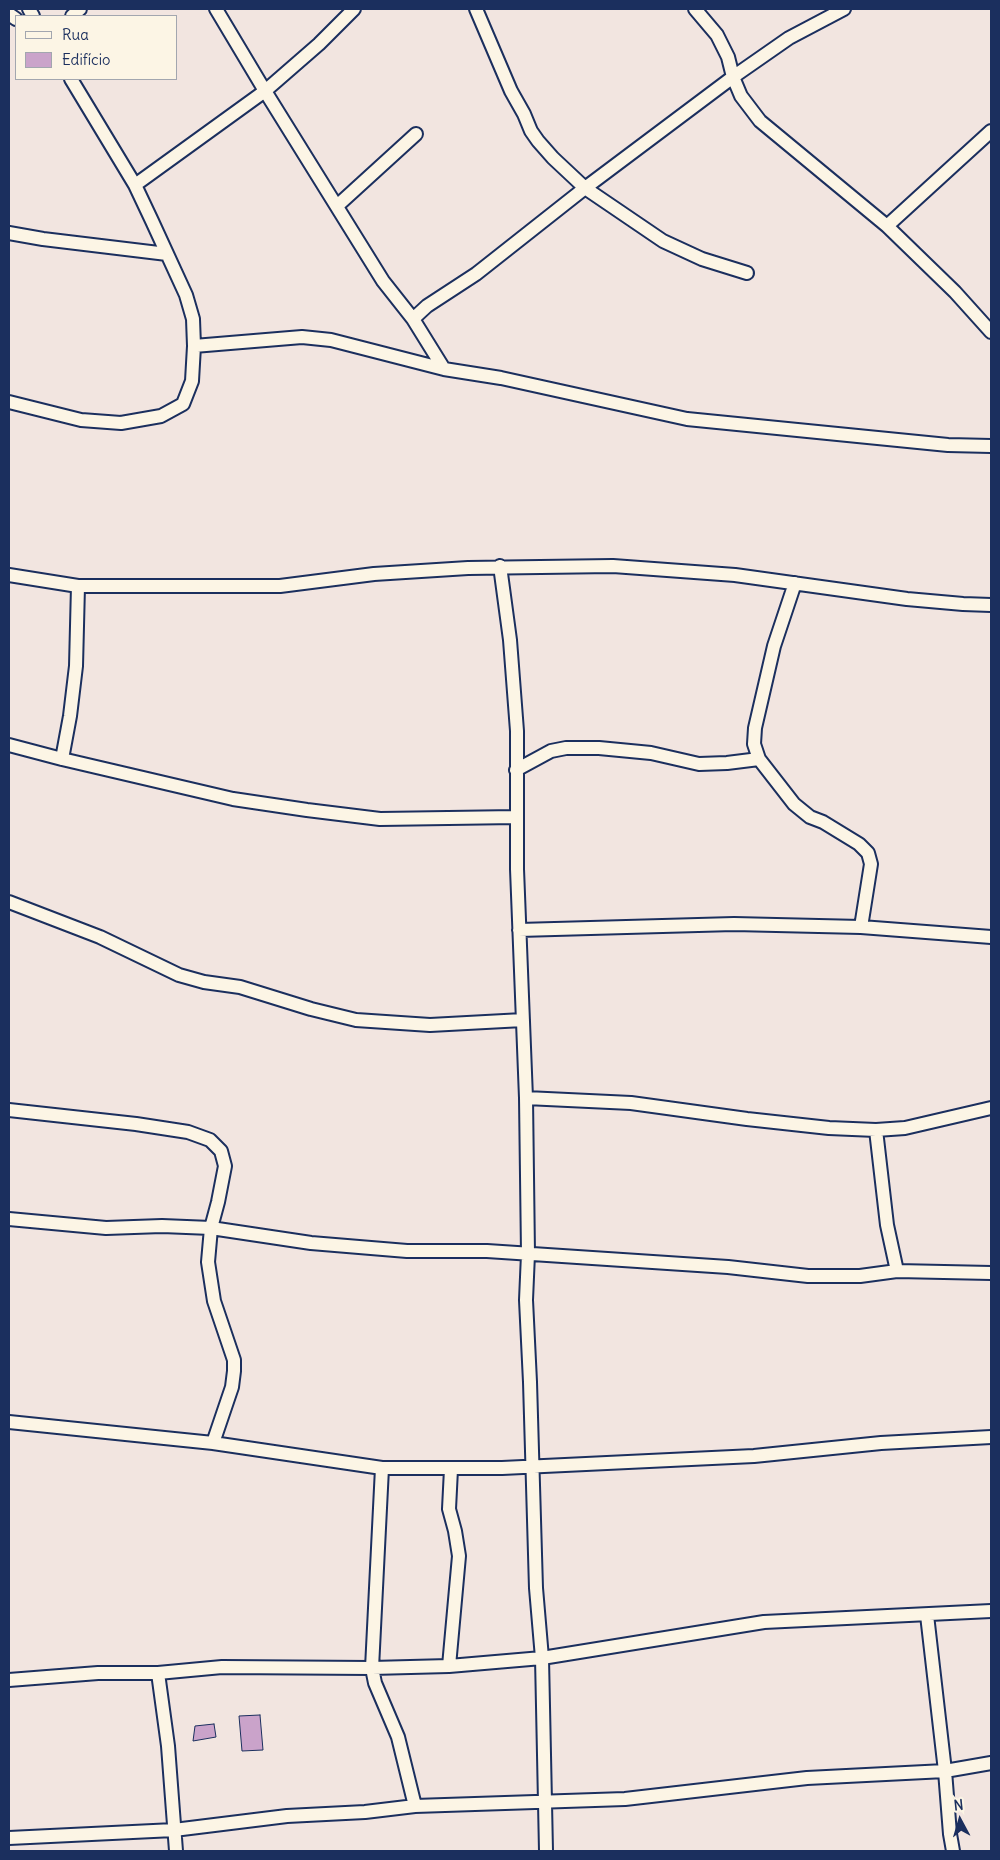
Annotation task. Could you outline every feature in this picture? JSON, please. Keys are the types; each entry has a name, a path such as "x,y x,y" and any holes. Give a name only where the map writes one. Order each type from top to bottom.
{"street":[{"path":"216,9 264,91 384,281 413,319 444,369"},
{"path":"136,185 264,91 319,44 354,9"},
{"path":"476,9 498,65 532,131 538,142 553,158 585,188 663,241 702,260 748,273"},
{"path":"695,9 717,35 728,57 741,96 760,121 887,226 955,292 991,332"},
{"path":"413,319 427,306 484,268 585,188 734,77 789,38 844,9"},
{"path":"9,402 81,420 121,423 161,416 183,404 192,381 193,319 186,295 136,185 72,80"},
{"path":"887,226 991,131"},
{"path":"337,206 416,134"},
{"path":"9,233 167,254"},
{"path":"194,346 302,337 331,340 444,369 501,378 688,419 948,445 991,446"},
{"path":"500,566 510,640 516,731 519,930 526,1098 528,1254 526,1300 536,1588 542,1658 546,1851"},
{"path":"9,575 78,586 280,586 374,574 500,566 612,566 735,575 907,598 963,604 991,604"},
{"path":"795,583 774,646 755,728 754,744 759,759 794,804 810,817 823,822 859,844 868,853 872,864 861,927"},
{"path":"62,759 70,716 76,666 78,586"},
{"path":"9,745 233,799 306,810 380,819 516,817"},
{"path":"516,770 551,751 566,748 599,748 651,753 699,764 759,759"},
{"path":"9,902 100,937 179,975 204,982 240,987 311,1009 356,1020 430,1025 522,1020"},
{"path":"519,930 734,924 861,927 991,937"},
{"path":"526,1098 631,1103 747,1119 829,1128 876,1130 905,1128 991,1108"},
{"path":"9,1110 136,1124 188,1132 210,1140 221,1151 224,1166 218,1202 211,1228 208,1262 214,1301 234,1360 234,1371 232,1387 213,1443"},
{"path":"876,1130 887,1225 898,1271"},
{"path":"9,1219 106,1228 171,1226 211,1228 321,1244 407,1251 487,1251 728,1267 808,1276 860,1276 898,1271 991,1272"},
{"path":"9,1422 213,1443 382,1468 502,1468 754,1456 881,1443 991,1437"},
{"path":"382,1468 372,1668 375,1683 398,1737 414,1806"},
{"path":"449,1666 459,1556 449,1509 451,1469"},
{"path":"9,1680 98,1673 158,1674 222,1667 372,1668 449,1666 542,1658 764,1622 991,1611"},
{"path":"927,1615 953,1851"},
{"path":"158,1674 168,1746 176,1851"},
{"path":"9,1838 174,1830 288,1816 365,1812 414,1806 625,1799 807,1778 945,1771 991,1763"}],"building":[{"path":"260,1715 263,1750 242,1751 239,1716"},
{"path":"214,1724 216,1737 193,1741 195,1726"}]}
